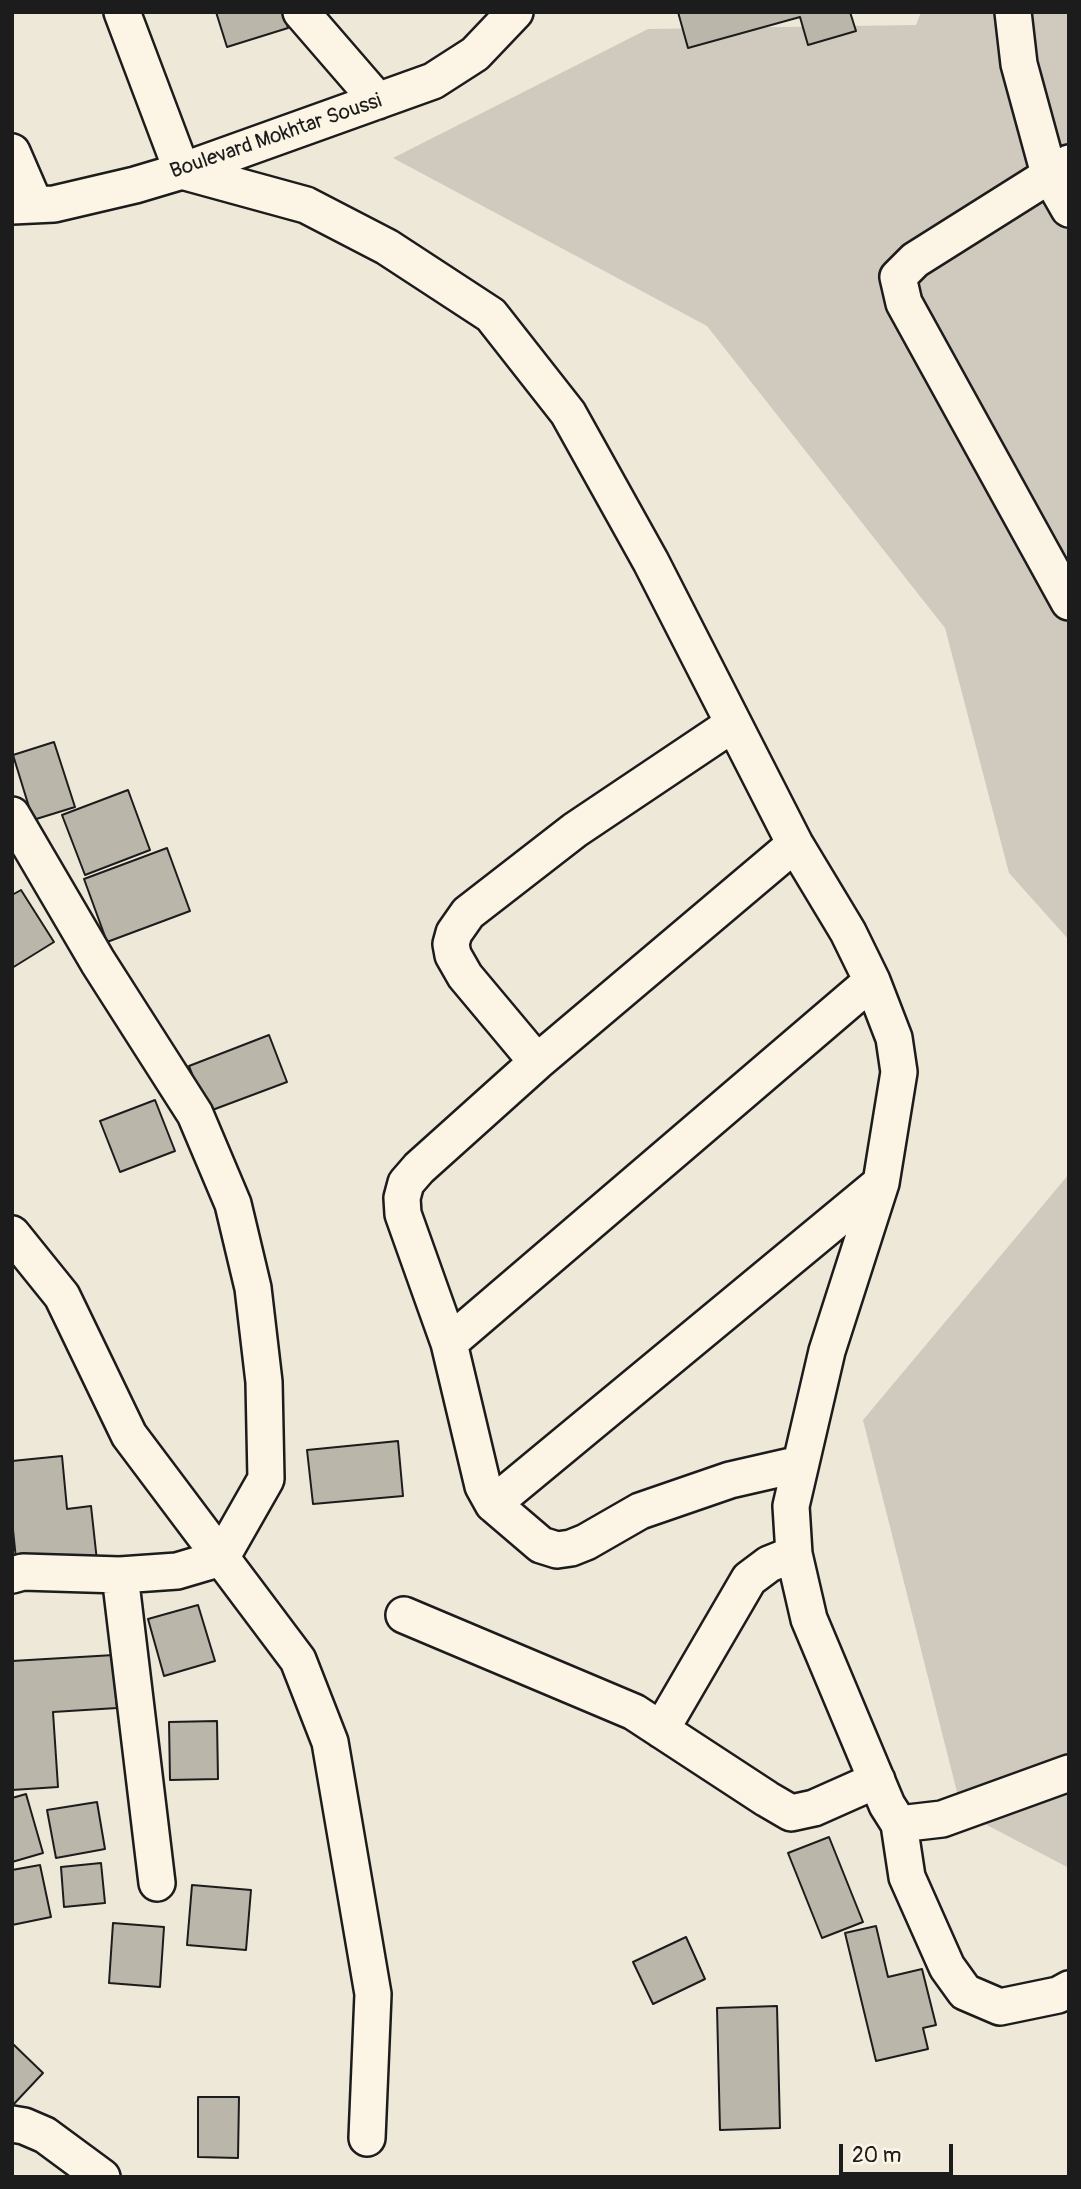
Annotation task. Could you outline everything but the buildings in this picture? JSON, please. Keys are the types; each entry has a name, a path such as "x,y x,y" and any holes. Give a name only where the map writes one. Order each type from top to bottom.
{"street":[{"path":"122,12 181,171 306,205 387,247 491,315 568,413 651,562 795,844 848,932 872,982 894,1038 899,1072 881,1184 827,1351 800,1464 791,1506 794,1555 809,1619 887,1805 899,1824 907,1877 947,1967 965,1992 1000,2007 1058,1995 1069,1989"},
{"path":"301,12 378,101"},
{"name":"Boulevard Mokhtar Soussi","path":"23,206 54,204 181,171 433,81 475,54 515,12"},
{"path":"1013,12 1019,64 1059,168 1069,209"},
{"path":"12,152 23,206"},
{"path":"1059,168 915,260 898,276 904,303 1069,602"},
{"path":"537,1062 465,976 453,955 451,944 454,933 468,913 575,830 733,724"},
{"path":"12,815 98,962 195,1114 233,1204 253,1288 264,1382 266,1479 221,1558 177,1571 120,1575 23,1572 12,1575"},
{"path":"795,844 537,1062 419,1168 406,1183 402,1198 404,1214 449,1343 483,1486 493,1504 541,1545 557,1550 586,1542 640,1511 730,1480 800,1464"},
{"path":"449,1343 872,982"},
{"path":"493,1504 881,1184"},
{"path":"12,1234 62,1296 129,1435 298,1660 330,1741 373,1994 367,2138"},
{"path":"661,1730 749,1579 769,1564 794,1555"},
{"path":"120,1575 156,1883"},
{"path":"404,1615 634,1712 766,1800 791,1813 814,1808 877,1780"},
{"path":"899,1824 942,1819 1069,1773"},
{"path":"12,2124 45,2135 102,2177"}],"shaded area":[{"path":"921,12 1069,12 1069,940 1009,873 945,628 707,326 393,158 648,29 916,25"},
{"path":"1069,1174 1069,1868 962,1812 863,1420"}]}
